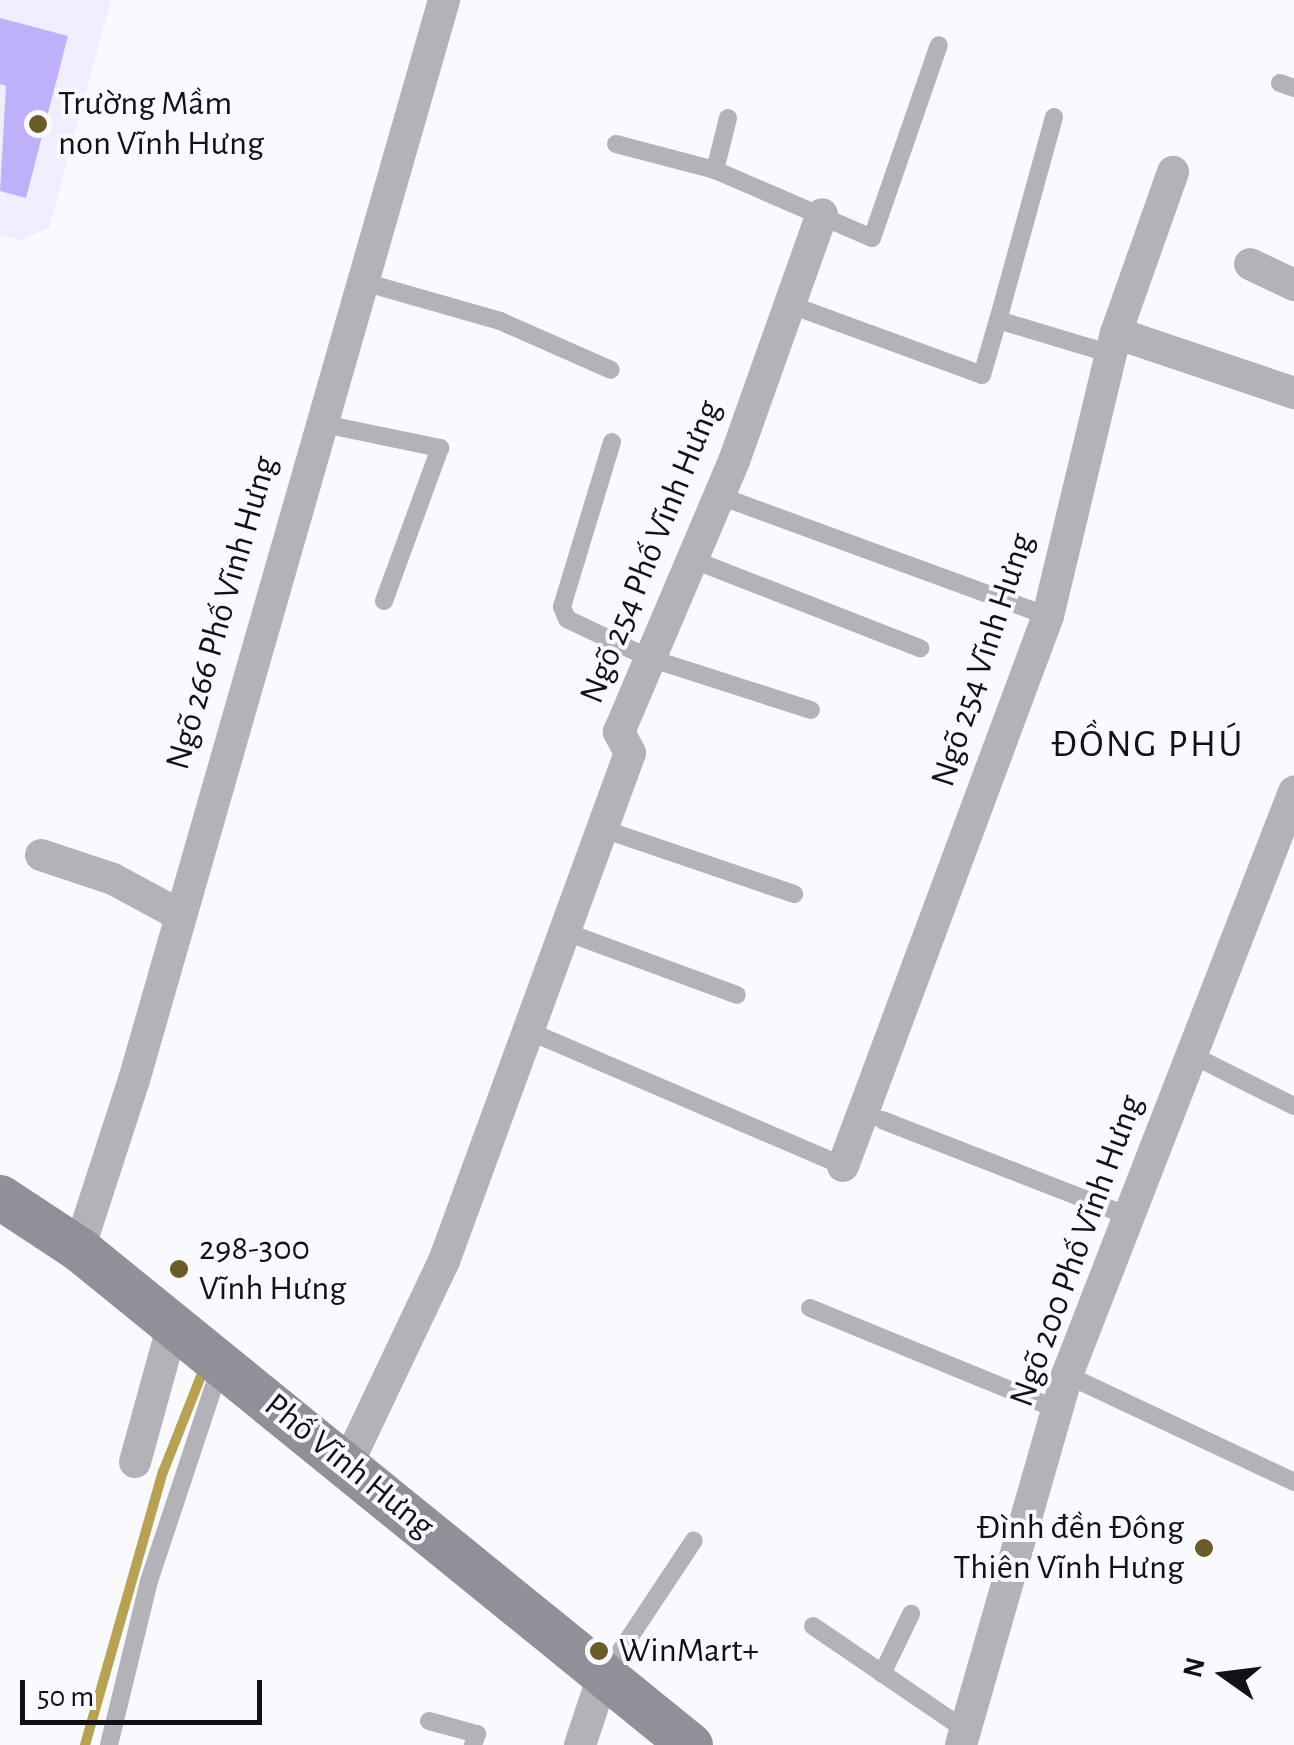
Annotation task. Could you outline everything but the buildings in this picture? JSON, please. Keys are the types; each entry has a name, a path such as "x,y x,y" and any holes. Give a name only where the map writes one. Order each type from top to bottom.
{"main road":[{"name":"Phố Vĩnh Hưng","path":"0,1198 79,1249 222,1362 690,1745"}],"street":[{"name":"Ngõ 266 Phố Vĩnh Hưng","path":"79,1249 444,0"},
{"name":"Ngõ 254 Vĩnh Hưng","path":"843,1166 1048,616 1114,344 1173,172"},
{"name":"Ngõ 254 Phố Vĩnh Hưng","path":"348,1463 444,1261 524,1028 566,932 630,754 619,732 720,496 822,214"},
{"path":"1250,264 1294,285"},
{"path":"1114,344 1294,393"},
{"name":"Ngõ 200 Phố Vĩnh Hưng","path":"964,1738 1067,1375 1126,1215 1294,792"},
{"path":"41,855 113,879 178,914"},
{"path":"135,1462 173,1324"},
{"path":"580,1745 603,1676"}],"lane":[{"path":"616,144 715,170 872,238 940,45"},
{"path":"791,305 982,375 1054,117"},
{"path":"715,170 728,118"},
{"path":"360,282 500,322 611,370"},
{"path":"998,320 1114,344"},
{"path":"318,423 440,448 384,602"},
{"path":"612,442 562,607 589,633 648,658 811,710"},
{"path":"720,496 1048,616"},
{"path":"694,560 920,648"},
{"path":"602,830 794,894"},
{"path":"566,932 737,994"},
{"path":"524,1028 843,1166"},
{"path":"1192,1055 1294,1106"},
{"path":"882,1120 1126,1215"},
{"path":"810,1308 1059,1410"},
{"path":"108,1745 149,1580 222,1362"},
{"path":"1067,1375 1294,1482"},
{"path":"603,1676 694,1540"},
{"path":"882,1674 911,1614"},
{"path":"813,1626 964,1738"},
{"path":"429,1722 477,1734 473,1745"}],"shaded area":[{"name":"Trường Mầm non Vĩnh Hưng","path":"0,0 111,0 49,228 21,240 0,235"}],"waterway":[{"path":"85,1745 163,1472 205,1366"}],"place":[{"name":"Trường Mầm non Vĩnh Hưng","path":"38,124"},
{"name":"298-300 Vĩnh Hưng","path":"179,1269"},
{"name":"Đình đền Đông Thiên Vĩnh Hưng","path":"1204,1548"},
{"name":"WinMart+","path":"599,1651"}],"district":[{"name":"ĐỒNG PHÚ","path":"1148,746"}]}
